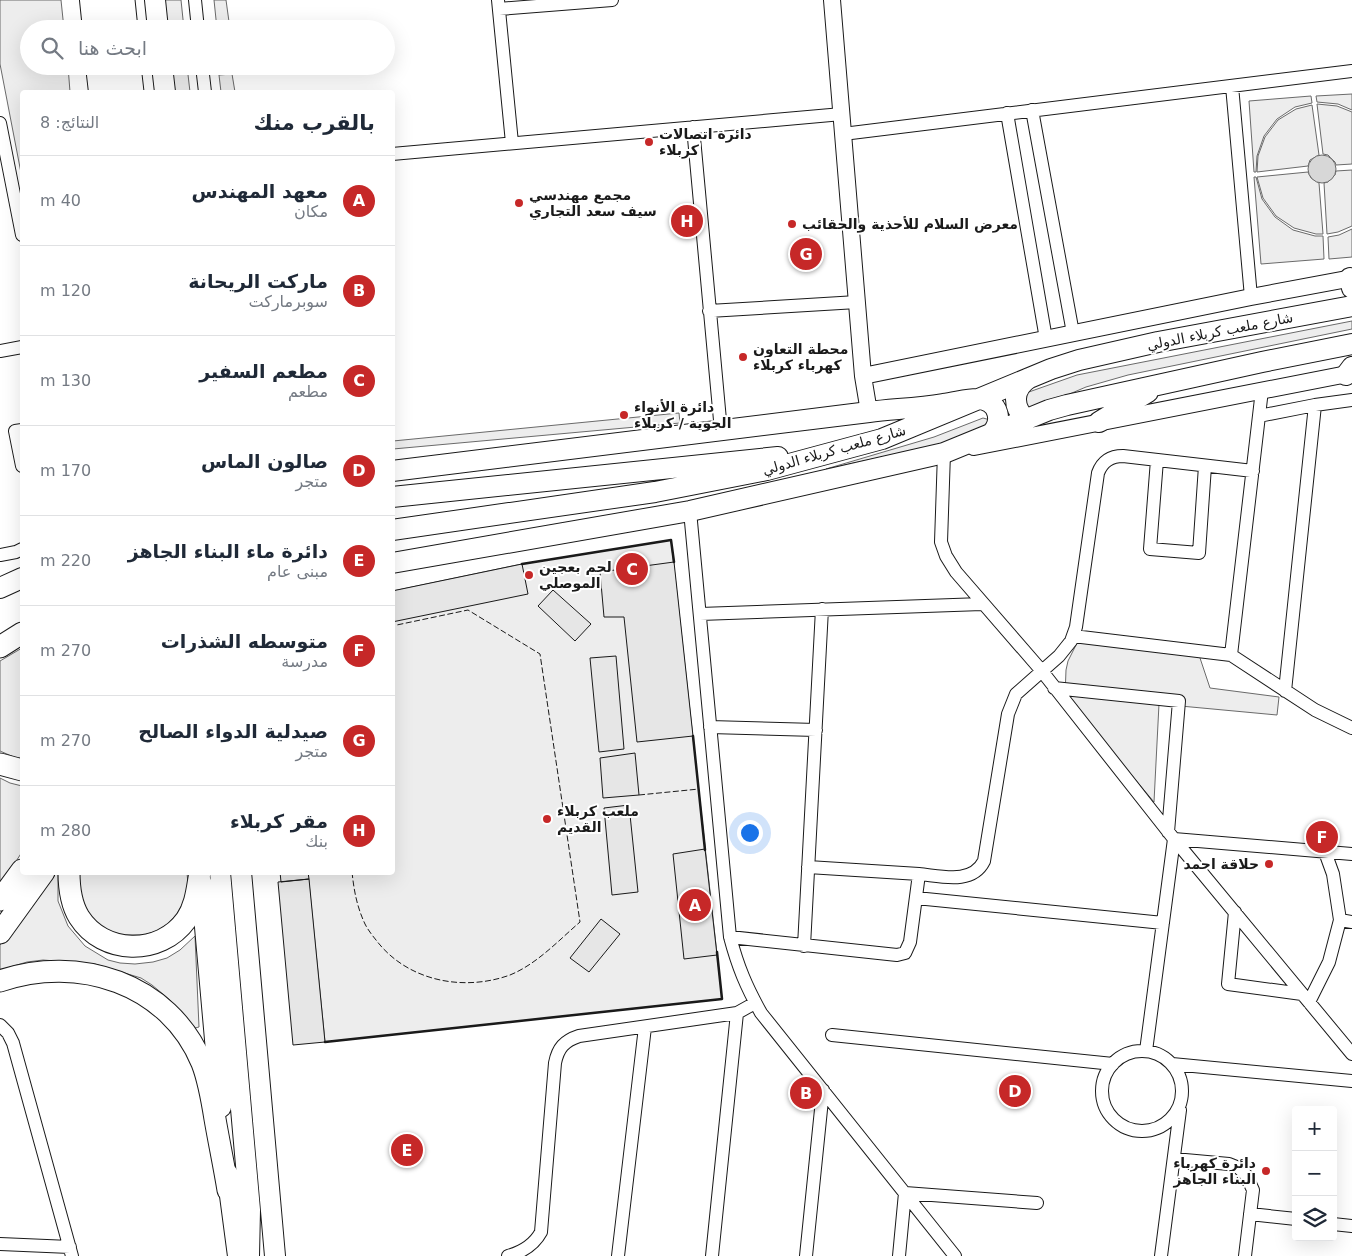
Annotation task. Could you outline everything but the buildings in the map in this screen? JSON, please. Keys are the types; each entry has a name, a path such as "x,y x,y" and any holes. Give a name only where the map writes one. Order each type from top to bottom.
{"highway":[{"path":"104,0 106,20"},
{"path":"124,0 126,20"},
{"path":"112,75 113,90"},
{"path":"131,75 133,90"},
{"path":"0,647 20,634"},
{"path":"0,764 20,769"},
{"path":"0,900 20,873"},
{"path":"0,933 42,875"},
{"path":"69,875 72,899 78,915 90,930 105,940 124,946 150,944 170,935 187,919 196,896 200,875"},
{"path":"0,982 45,971 87,972 138,991 169,1014 194,1047 206,1077 228,1190"}],"main road":[{"path":"90,0 92,20"},
{"path":"155,0 157,20"},
{"path":"97,75 99,90"},
{"path":"163,75 165,90"},
{"name":"شارع ملعب كربلاء الدولي","path":"395,530 636,495 735,478 865,444 916,426 1029,378 1079,360 1352,306"},
{"name":"شارع ملعب كربلاء الدولي","path":"395,562 690,511 944,454 1067,405 1262,362 1350,360"},
{"path":"1027,420 1017,409 1016,395 1022,382 1029,378"},
{"path":"1098,422 1160,384"},
{"path":"395,471 978,399 992,405 997,411 999,418 998,426 988,437"},
{"path":"395,498 777,457 865,444"},
{"path":"0,588 20,579"},
{"path":"0,588 20,585"},
{"path":"0,632 20,627"},
{"path":"200,875 228,1190 238,1256"},
{"path":"220,875 250,1210 249,1256"},
{"path":"241,875 274,1247"}],"street":[{"path":"195,0 197,20"},
{"path":"512,143 498,4 612,0"},
{"path":"832,0 857,302 869,412"},
{"path":"843,134 1352,71"},
{"path":"203,75 205,90"},
{"path":"1232,86 1251,297"},
{"path":"1032,110 1073,333"},
{"path":"395,154 842,114"},
{"path":"1007,114 1046,339"},
{"path":"692,127 721,431"},
{"path":"1,128 20,226"},
{"path":"864,376 1251,297 1351,282"},
{"path":"709,311 857,302"},
{"path":"0,351 20,347"},
{"path":"1350,360 1262,390 944,454 941,542 951,564 982,604 1041,670 1171,836 1352,1054"},
{"path":"1231,655 1262,390"},
{"path":"1259,416 1352,400"},
{"path":"1285,691 1315,405"},
{"path":"20,431 15,432 20,456"},
{"path":"808,867 967,876 978,871 986,855 1008,714 1016,694 1059,656 1071,641 1078,618 1100,468 1107,460 1118,456 1253,471"},
{"path":"1157,460 1150,549 1199,553 1205,466"},
{"path":"690,511 730,937 737,964 747,988 761,1013 955,1256"},
{"path":"0,556 20,550"},
{"path":"700,614 982,604"},
{"path":"804,946 822,610"},
{"path":"1072,636 1231,655 1315,710 1352,728"},
{"path":"1054,688 1178,701 1171,836 1163,923 1146,1051"},
{"path":"710,728 816,730"},
{"path":"1171,836 1352,854"},
{"path":"1306,998 1329,962 1346,921 1325,852"},
{"path":"730,937 896,955 905,953 910,942 919,874"},
{"path":"916,898 1163,923"},
{"path":"1235,912 1228,984 1306,998"},
{"path":"508,1256 525,1250 538,1238 541,1232 555,1063 559,1049 569,1040 579,1036 737,1013 755,1003"},
{"path":"712,1256 737,1013"},
{"path":"0,1025 8,1033 13,1043 71,1252 0,1244"},
{"path":"618,1256 645,1027"},
{"path":"832,1034 1113,1064"},
{"path":"1161,1256 1183,1091 1180,1077 1172,1064 1160,1055 1146,1051 1131,1052 1113,1064 1102,1084 1102,1099 1108,1113 1118,1124 1132,1130 1146,1132 1160,1128 1172,1119 1180,1106"},
{"path":"1172,1064 1352,1081"},
{"path":"806,1256 823,1090"},
{"path":"1174,1159 1229,1164 1239,1168 1250,1179 1253,1190 1245,1256"},
{"path":"905,1193 1037,1203"},
{"path":"899,1256 905,1193"},
{"path":"1250,1214 1292,1219"},
{"path":"1337,1224 1352,1226"},
{"path":"274,1247 283,1256"}],"shaded area":[{"path":"0,0 61,0 63,20 20,20 20,75 69,75 70,90 20,90 20,168 0,64"},
{"path":"160,0 181,0 183,20 162,20"},
{"path":"214,0 226,0 229,20 216,20"},
{"path":"168,75 188,75 190,90 170,90"},
{"path":"219,75 232,75 235,90 221,90"},
{"path":"1352,94 1352,110 1338,104 1317,102 1316,96"},
{"path":"1311,96 1312,103 1295,107 1277,119 1264,136 1257,156 1256,172 1254,172 1249,101"},
{"path":"1317,104 1337,106 1352,112 1352,164 1336,165 1328,155 1323,154"},
{"path":"1312,105 1319,155 1310,160 1308,166 1257,172 1258,156 1265,137 1278,120 1296,109"},
{"path":"1322,155 1332,159 1336,169 1332,179 1322,183 1312,179 1308,169 1312,159"},
{"path":"1352,170 1352,226 1327,234 1324,183 1328,182 1335,175 1336,171"},
{"path":"1308,172 1311,178 1319,183 1323,234 1294,228 1276,216 1263,198 1257,177"},
{"path":"1254,177 1256,177 1262,199 1275,217 1293,230 1315,236 1323,236 1324,259 1261,264"},
{"path":"1352,229 1352,257 1329,259 1328,237 1339,235"},
{"path":"1352,321 1352,329 1128,375 1086,387 1032,410 1019,402 1026,393 1077,375"},
{"path":"679,413 680,423 395,449 395,441"},
{"path":"983,418 994,421 976,437 826,469 934,437"},
{"name":"ملعب كربلاء القديم","path":"671,540 722,999 325,1042 308,875 395,875 395,591 522,564"},
{"path":"1078,641 1198,652 1210,688 1279,697 1277,715 1159,704 1154,802 1065,696 1068,661"},
{"path":"20,649 20,758 0,751 0,661"},
{"path":"0,778 20,786 20,855 0,886"},
{"path":"55,875 58,875 58,901 68,926 85,946 108,960 120,963 135,964 167,958 180,950 195,936 199,1027 195,1028 170,1000 141,978 95,964 43,960 27,962 0,970 0,945 34,904"},
{"path":"76,875 187,875 188,884 185,899 179,911 169,923 157,931 144,935 117,935 104,930 86,913"}],"fence":[{"path":"352,875 360,911 366,926 375,938 389,954 403,965 420,974 437,979 455,982 474,982 510,975 529,965 580,922 540,654 468,610 395,625"},
{"path":"639,795 699,789"}],"wall":[{"path":"522,564 671,540 674,562"},
{"path":"693,736 705,850"},
{"path":"325,1042 722,999 717,952"}],"place":[{"name":"دائرة اتصالات كربلاء","path":"649,142"},
{"name":"مجمع مهندسي سيف سعد التجاري","path":"519,203"},
{"name":"مقر كربلاء","path":"687,221"},
{"name":"معرض السلام للأحذية والحقائب","path":"792,224"},
{"name":"صيدلية الدواء الصالح","path":"806,254"},
{"name":"محطة التعاون كهرباء كربلاء","path":"743,357"},
{"name":"دائرة الأنواء الجوية / كربلاء","path":"624,415"},
{"name":"مطعم السفير","path":"632,569"},
{"name":"لحم بعجين الموصلي","path":"529,575"},
{"name":"ملعب كربلاء القديم","path":"547,819"},
{"name":"متوسطه الشذرات","path":"1322,837"},
{"name":"حلاقة احمد","path":"1269,864"},
{"name":"معهد المهندس","path":"695,905"},
{"name":"صالون الماس","path":"1015,1091"},
{"name":"ماركت الريحانة","path":"806,1093"},
{"name":"دائرة ماء البناء الجاهز","path":"407,1150"},
{"name":"دائرة كهرباء البناء الجاهز","path":"1266,1171"}]}
